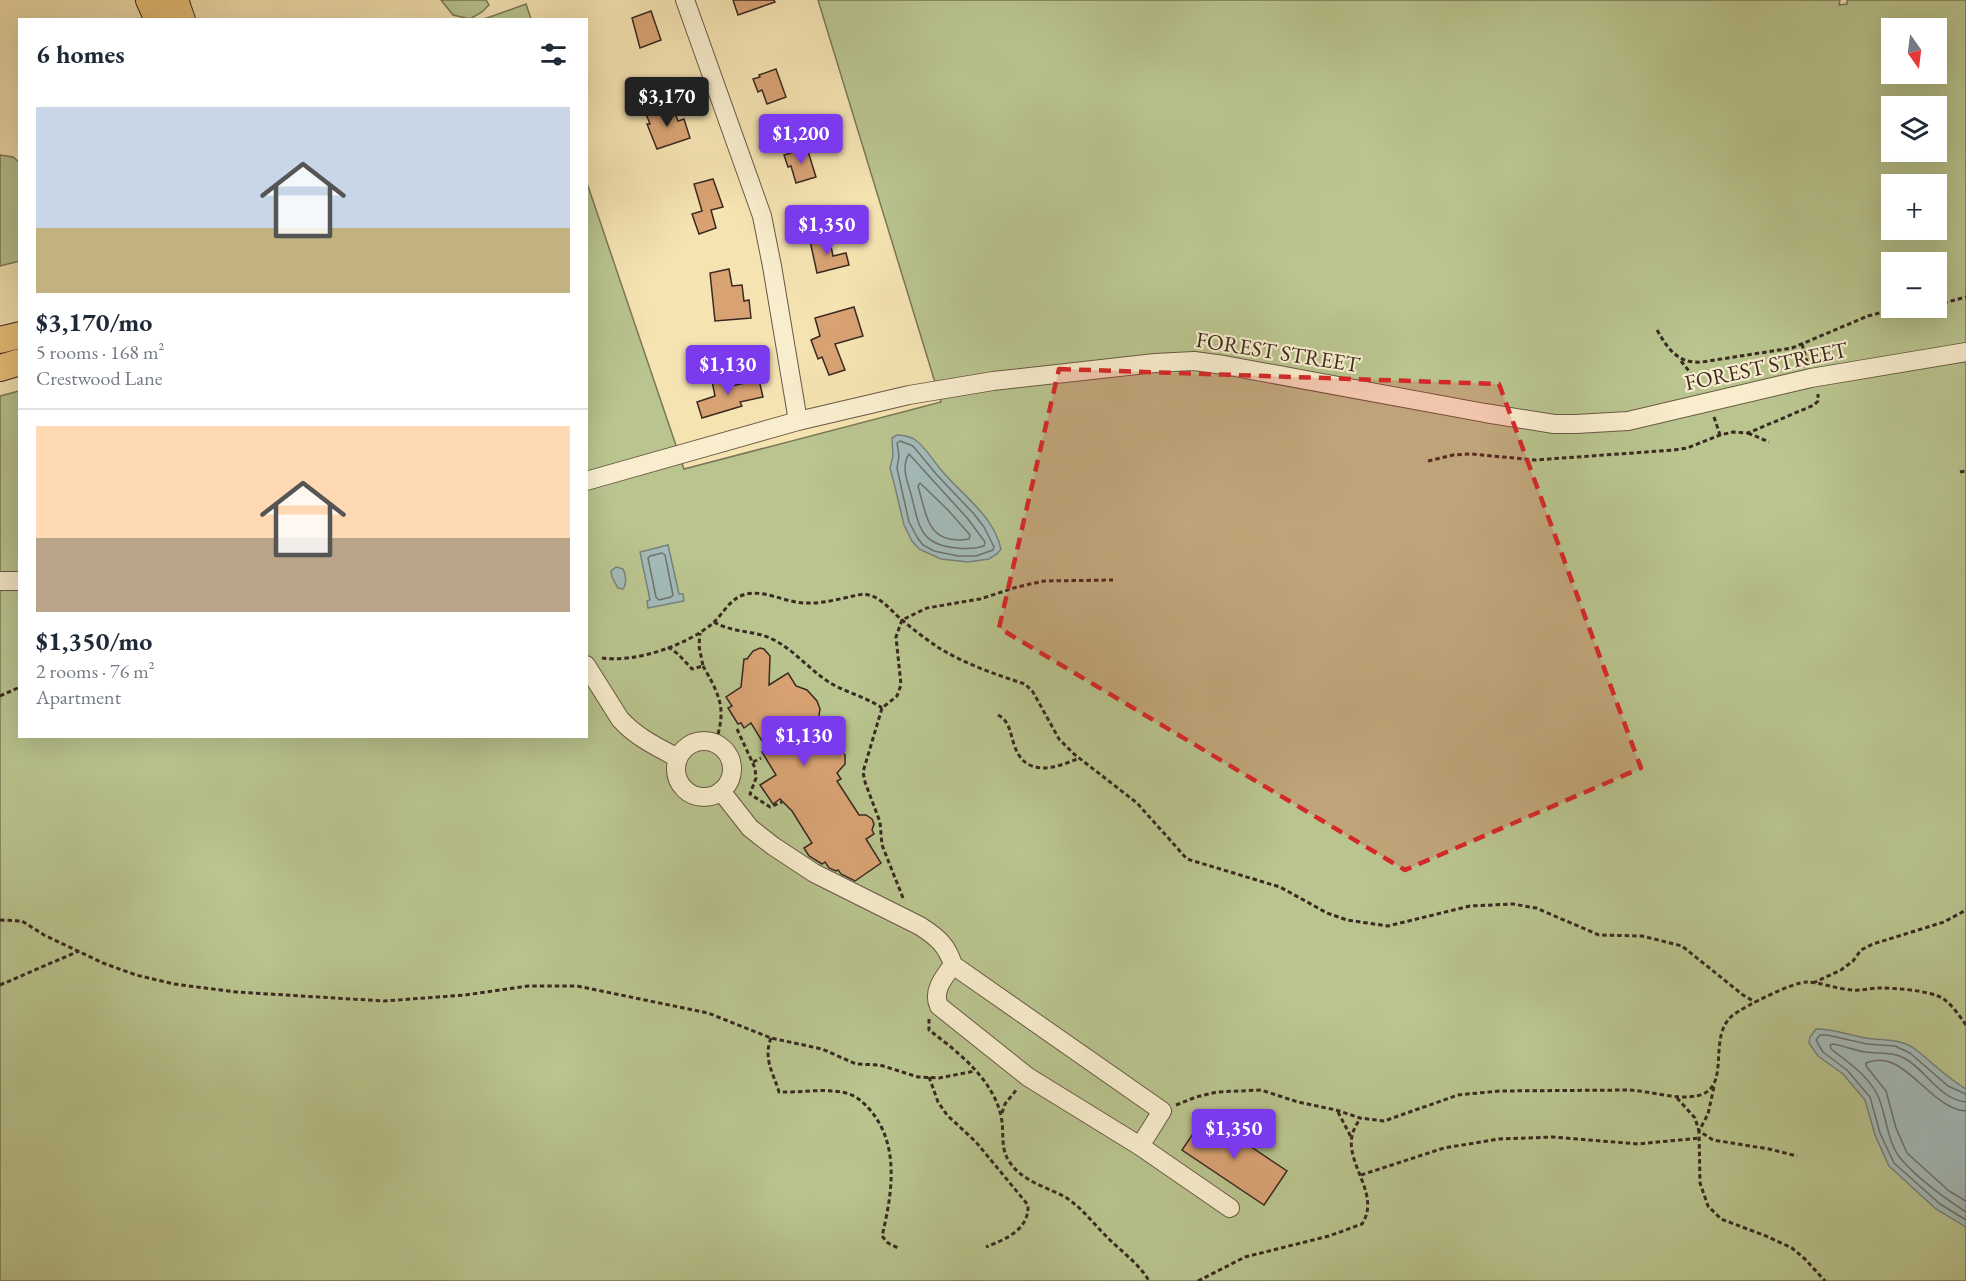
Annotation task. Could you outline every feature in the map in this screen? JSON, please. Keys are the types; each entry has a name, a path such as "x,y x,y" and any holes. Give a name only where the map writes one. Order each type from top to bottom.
{"highway":[{"path":"149,0 157,18"},
{"path":"175,0 181,18"},
{"path":"0,340 18,336"},
{"path":"0,368 18,363"}],"street":[{"path":"685,0 762,216 798,421"},
{"name":"FOREST STREET","path":"588,480 798,421 935,390 1166,362 1194,361 1233,366 1554,424 1628,421 1811,378 1966,352"},
{"path":"0,581 18,581"},
{"path":"592,661 626,727 678,758"},
{"path":"703,740 716,743 727,752 731,761 730,779 721,791 710,797 691,794 678,781 676,772 678,758 686,747 694,742 703,740"},
{"path":"721,791 750,828 773,846 814,873 912,922 942,942 947,948 952,965 1162,1111 1140,1146"},
{"path":"952,965 941,981 936,994 937,1003 1028,1077 1140,1146 1230,1208"}],"path":[{"path":"1947,301 1966,297"},
{"path":"1657,330 1674,354 1680,359 1694,363 1792,348 1881,313"},
{"path":"1748,433 1814,405 1818,401 1802,344"},
{"path":"1428,461 1471,454 1536,460 1674,450 1687,448 1733,432 1748,433 1769,442"},
{"path":"1960,472 1966,471"},
{"path":"912,922 882,845 879,822 863,772 882,708 897,696 901,685 896,637 902,620 927,608 980,599 1044,581 1113,580"},
{"path":"592,661 641,657 700,633 714,622 731,602 745,594 753,593 805,603 864,594 871,595 950,654 1025,684 1033,692 1059,739 1079,758 1137,803 1187,859 1280,887 1300,900 1347,920 1388,926 1470,906 1513,904 1536,908 1599,935 1642,936 1683,946 1735,989 1755,1002"},
{"path":"714,622 727,628 770,637 790,650 813,672 834,685 864,697 882,708"},
{"path":"700,633 699,646 703,666 721,708 722,716 716,743"},
{"path":"668,647 678,654 688,667 692,669 703,666"},
{"path":"0,696 18,688"},
{"path":"998,715 1008,724 1020,757 1029,765 1056,768 1079,758"},
{"path":"737,729 753,762 756,778 750,794 770,807 782,802"},
{"path":"753,762 761,758"},
{"path":"1812,983 1841,970 1862,950 1873,944 1944,922 1966,910"},
{"path":"0,920 22,921 44,935 103,963 136,975 174,984 246,993 384,1001 465,995 528,986 577,986 708,1013 771,1038 822,1049 855,1064 880,1065 903,1073 939,1078 975,1071"},
{"path":"0,985 79,951"},
{"path":"1699,1131 1708,1114 1722,1029 1731,1017 1755,1002 1795,985 1806,982 1854,990 1880,988 1940,996 1966,1024"},
{"path":"930,1014 929,1030 958,1052 988,1087 1001,1115 1004,1152 1010,1164 1020,1174 1065,1198 1085,1213 1144,1271 1149,1281"},
{"path":"771,1038 766,1049 766,1058 779,1092 847,1093 858,1098 882,1127 891,1162 891,1199 882,1236 888,1243 898,1248"},
{"path":"929,1077 938,1102 947,1115 976,1142 1028,1205 1028,1215 1021,1227 1009,1236 986,1247"},
{"path":"1001,1115 1008,1099 1028,1077"},
{"path":"1162,1111 1203,1095 1261,1090 1360,1118 1384,1121 1447,1097 1479,1092 1629,1090 1652,1092 1677,1098 1706,1092 1714,1085"},
{"path":"1677,1098 1695,1118 1699,1131 1700,1183 1708,1206 1722,1219 1792,1248 1805,1258 1824,1281"},
{"path":"1198,1281 1245,1257 1337,1233 1362,1224 1368,1206 1361,1175 1356,1162 1352,1137 1336,1110"},
{"path":"1352,1137 1360,1118"},
{"path":"1699,1131 1713,1140 1797,1156"},
{"path":"1361,1175 1443,1148 1499,1139 1553,1137 1638,1144 1700,1138"}],"highlighted area":[{"path":"1059,369 1499,384 1641,768 1405,870 999,628"}],"green space":[{"path":"441,0 486,0 489,5 472,18 453,15"},
{"path":"818,0 1840,0 1839,5 1847,4 1847,0 1966,0 1966,1281 0,1281 0,396 18,391 18,738 588,738 588,186 684,469 941,402"},
{"path":"526,4 531,18 487,18"},
{"path":"0,155 13,157 18,161 18,262 0,266"}],"water":[{"path":"897,435 908,436 918,442 985,516 992,526 1001,549 997,554 989,559 968,562 941,559 919,549 912,541 904,525 890,468 893,456 892,438"},
{"path":"668,545 679,594 683,594 684,601 648,608 647,601 650,600 640,552"},
{"path":"616,567 623,569 625,574 626,582 623,589 618,588 612,577 611,571"},
{"path":"1816,1029 1891,1040 1909,1045 1966,1089 1966,1227 1936,1209 1889,1166 1875,1135 1865,1100 1843,1074 1818,1056 1809,1043"}],"building":[{"path":"733,0 774,0 775,2 738,15"},
{"path":"651,11 661,40 640,48 632,18"},
{"path":"776,69 786,97 767,104 762,90 758,92 753,79"},
{"path":"669,106 678,121 684,119 690,138 657,149 647,124 650,124 646,114"},
{"path":"807,148 816,177 796,183 791,166 788,167 784,155"},
{"path":"713,179 723,207 711,210 716,228 699,234 692,214 702,211 694,184"},
{"path":"829,237 833,256 846,253 849,265 817,273 810,241"},
{"path":"729,269 732,286 742,285 744,301 749,300 751,318 715,321 710,273"},
{"path":"854,307 863,336 835,344 845,370 829,375 822,357 818,359 811,340 820,336 815,318"},
{"path":"723,374 726,387 759,380 763,397 740,402 742,406 702,418 697,402 715,396 711,376"},
{"path":"760,648 770,656 769,685 788,673 796,686 807,690 817,701 820,709 818,721 836,748 845,755 845,764 837,773 841,779 837,781 859,815 866,815 872,819 874,834 866,839 881,863 855,881 838,870 829,868 825,862 822,864 809,856 804,848 812,843 792,811 780,799 773,804 760,785 776,775 762,752 767,749 751,723 744,728 741,723 738,724 728,708 732,706 726,697 741,687 744,659"},
{"path":"1205,1116 1287,1171 1264,1205 1182,1150"}]}
